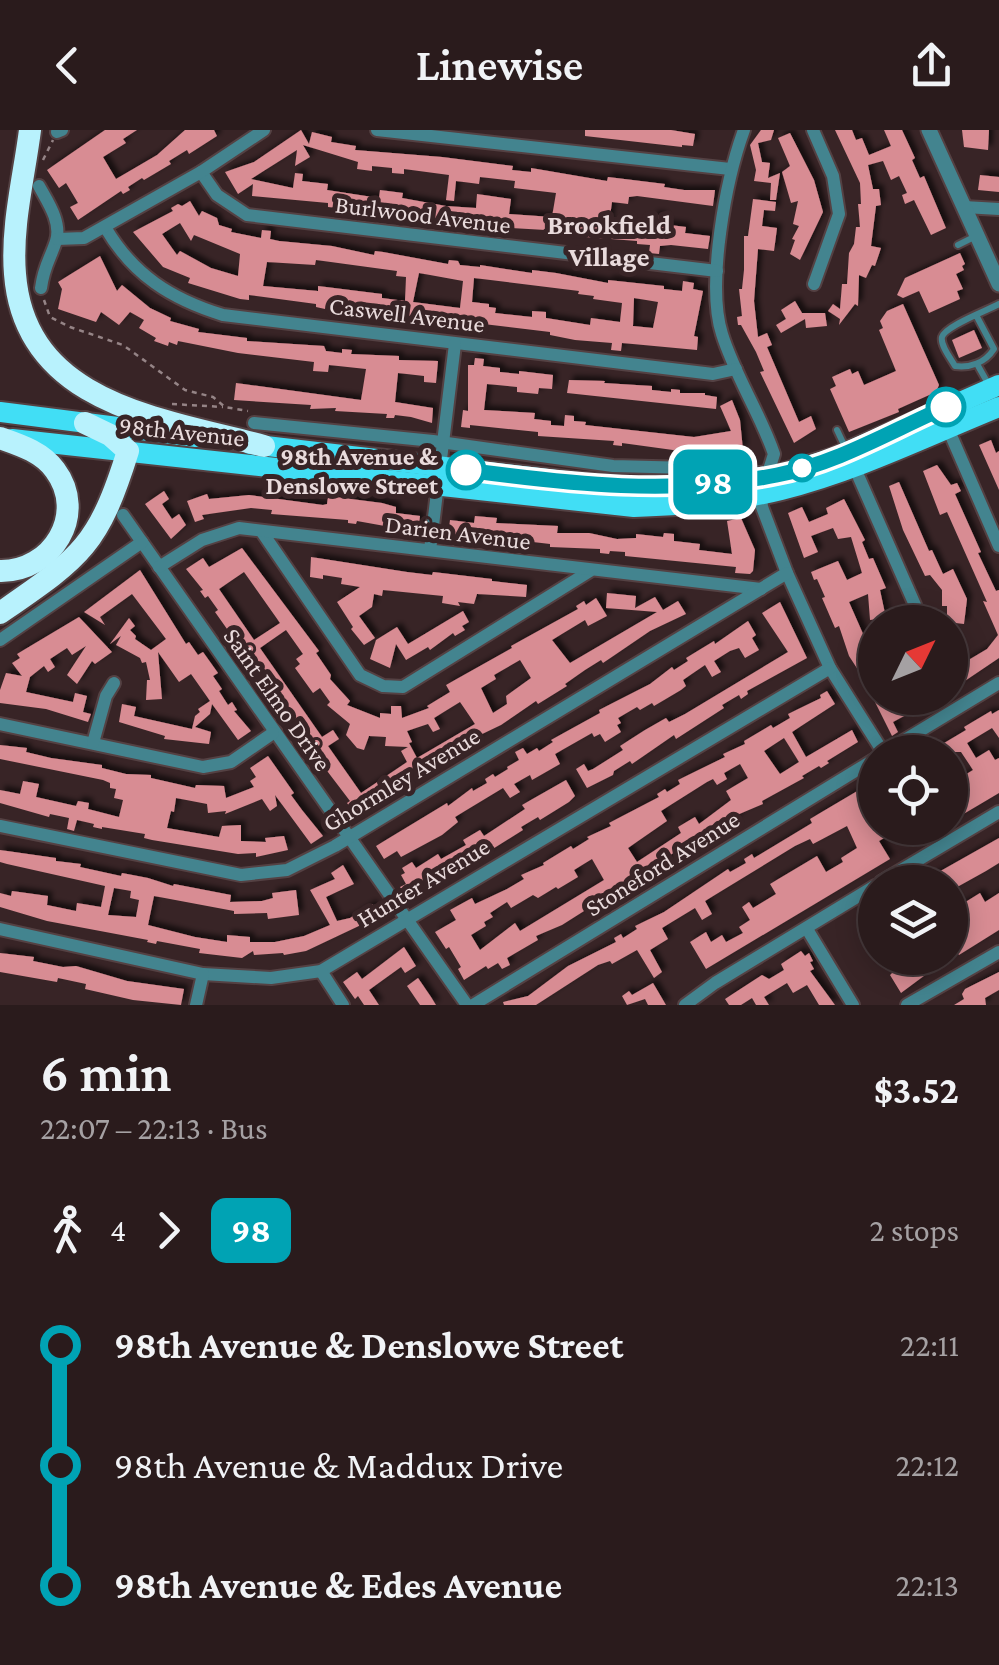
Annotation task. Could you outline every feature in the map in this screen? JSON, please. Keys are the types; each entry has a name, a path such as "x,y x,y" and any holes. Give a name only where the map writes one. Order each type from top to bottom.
{"highway":[{"path":"30,130 16,230 15,272 27,322 49,358 80,386 113,404 264,446"},
{"path":"0,613 59,571 87,545 114,497 128,451 84,423"},
{"path":"0,438 46,460 62,482 68,510 62,534 47,555 27,567 0,571"}],"main road":[{"name":"98th Avenue","path":"0,438 440,477 633,487 764,486 851,460 996,393"},
{"name":"98th Avenue","path":"2,413 264,446 440,477"}],"street":[{"path":"57,239 84,238 201,172 264,130"},
{"path":"376,130 730,169"},
{"path":"445,139 460,130"},
{"path":"744,130 730,169 716,311 736,369 774,454 764,486 763,510 786,572 830,668 873,735"},
{"path":"812,130 833,176 839,214 814,284"},
{"path":"929,130 999,284"},
{"name":"Burlwood Avenue","path":"201,172 217,194 247,215 718,272"},
{"path":"39,186 55,217 57,239 49,252 41,288"},
{"path":"964,206 999,209"},
{"name":"Caswell Avenue","path":"104,227 127,260 162,290 192,306 223,315 712,374 736,369"},
{"path":"430,550 455,344"},
{"path":"944,419 999,546"},
{"name":"98th Avenue","path":"254,423 443,442 612,466 730,469 764,486"},
{"path":"851,460 915,605"},
{"name":"Saint Elmo Drive","path":"124,515 404,920 470,1005"},
{"name":"Darien Avenue","path":"159,567 218,532 239,528 761,589"},
{"path":"262,532 360,675 383,686 403,687 590,571"},
{"path":"0,640 142,542"},
{"name":"Ghormley Avenue","path":"0,826 241,875 287,870 348,838 786,572"},
{"name":"Hunter Avenue","path":"0,929 203,974 271,978 321,970 830,668"},
{"path":"93,742 106,696 114,683"},
{"path":"912,735 999,683"},
{"path":"0,724 204,767 230,762 274,734"},
{"name":"Stoneford Avenue","path":"470,1005 858,768"},
{"path":"968,831 999,812"},
{"path":"911,865 944,845"},
{"path":"685,1005 858,897"},
{"path":"806,929 853,1005"},
{"path":"907,1005 999,952"},
{"path":"321,970 343,1005"},
{"path":"196,1005 203,974"}],"lane":[{"path":"958,244 978,236"},
{"path":"976,315 994,350 977,364 955,366 942,341 950,328 976,315 999,304"},
{"path":"977,364 996,393"},
{"path":"837,430 851,460"}],"path":[{"path":"39,186 41,164 59,131"},
{"path":"41,288 50,316 123,345 173,383 214,398 225,407"},
{"path":"160,404 248,411 254,423"}],"building":[{"path":"105,130 137,130 123,139 126,143 103,157 116,179 157,155 185,130 214,130 217,136 189,154 187,150 169,161 171,164 78,220 70,207 78,203 66,183 59,188 47,170"},
{"path":"301,130 309,144 312,132 332,137 331,142 356,146 355,150 442,157 607,181 608,177 684,190 715,190 713,206 637,196 629,197 628,204 612,202 609,224 652,229 653,215 663,216 662,224 686,227 685,233 710,236 708,249 671,245 660,246 659,254 649,253 650,245 637,241 252,196 253,184 238,194 225,172 254,162","holes":["303,145 358,162 357,169 372,171 372,166 392,168 392,173 404,174 404,169 449,175 446,200 454,201 456,181 479,184 480,177 515,181 514,188 556,193 552,217 509,214 511,199 477,194 476,208 402,198 403,193 380,190 379,198 327,190 328,184 302,181 303,174 295,173 293,188 251,179 297,150 295,166 310,157"]},
{"path":"585,130 671,130 695,134 693,146 682,147 585,136"},
{"path":"761,130 774,130 771,140 758,143 762,162 770,163 768,178 780,173 776,200 770,200 771,183 754,181 756,170 750,145"},
{"path":"835,130 852,130 856,140 862,138 869,155 891,146 884,130 902,130 920,178 924,176 946,228 931,235 914,200 905,204 902,195 907,193 899,176 891,180 883,161 868,165 873,189 879,189 881,205 876,206 871,246 881,248 866,278 859,275 858,306 855,304 839,325 840,319 828,311 833,304 840,309 849,253 856,227 860,227 861,204 860,183"},
{"path":"962,130 989,130 988,150 964,147"},
{"path":"790,133 814,180 823,212 800,260 790,254 799,226 793,224 798,201 791,203 782,172 790,166 778,138"},
{"path":"980,175 999,177 999,192 978,190"},
{"path":"753,199 776,202 775,211 764,210 762,226 777,228 774,251 758,249 754,301 758,337 767,333 772,345 767,347 799,422 811,416 816,429 794,443 760,372 764,371 756,352 738,325 737,317 742,316 739,289 744,270 744,236 748,236"},
{"path":"190,201 199,216 202,211 217,218 219,225 232,229 231,232 261,238 262,230 271,231 270,239 279,241 682,291 683,281 694,283 693,289 703,291 694,336 698,337 697,350 622,343 621,351 611,350 612,343 575,340 550,332 450,320 449,324 326,305 325,309 316,304 249,295 249,300 240,299 188,283 190,278 163,267 133,232 173,211 171,208 178,204","holes":["180,223 191,241 194,235 240,254 238,276 211,268 180,251 177,255 162,234","316,260 397,271 396,276 406,277 405,301 318,286 318,291 263,286 267,262 315,265","419,273 463,281 460,308 413,302","474,278 579,291 578,294 594,296 593,299 622,303 620,322 591,318 590,325 546,318 546,312 532,311 532,317 495,313 496,308 472,302","634,298 658,302 653,328 633,326"]},
{"path":"960,253 965,264 964,270 956,274 963,289 957,291 960,299 929,313 919,291 903,298 897,295 905,278"},
{"path":"100,256 117,291 122,285 170,321 199,329 198,332 247,341 324,346 326,351 342,353 342,349 352,350 351,354 399,356 399,360 438,361 436,383 424,382 424,376 398,373 395,402 433,408 432,423 395,415 386,418 387,414 335,411 336,408 310,409 311,405 234,400 236,383 361,400 366,369 329,365 328,372 313,371 314,362 178,341 177,345 169,342 168,346 154,341 156,338 139,328 144,320 130,312 119,325 101,312 96,322 58,309 62,289 58,282"},
{"path":"795,301 802,313 825,313 827,326 806,328 805,319 781,333 776,325 786,319 781,310"},
{"path":"903,304 939,385 936,392 898,409 899,412 849,432 830,389 836,386 832,377 850,369 852,374 858,371 864,385 896,371 879,330 887,311"},
{"path":"974,330 982,348 959,358 952,340"},
{"path":"475,358 484,359 483,366 500,368 500,372 553,375 552,389 539,388 538,394 487,384 484,410 535,413 534,419 551,421 551,425 564,426 565,415 586,422 585,425 694,437 731,431 720,406 732,400 740,420 743,450 721,450 721,446 696,452 696,448 622,446 613,445 614,441 538,436 538,432 461,427 463,410 468,411 468,365 474,365"},
{"path":"569,380 705,393 717,397 716,409 567,393"},
{"path":"991,440 996,453 999,451 999,490 979,445"},
{"path":"937,465 951,485 957,483 961,491 955,494 981,552 978,553 996,591 999,590 999,658 968,679 968,660 987,649 998,635 947,512 940,515 923,471"},
{"path":"899,482 929,551 932,550 943,574 953,569 966,605 942,605 942,590 930,575 925,576 903,530 889,486"},
{"path":"164,491 169,499 162,504 172,519 179,514 186,525 171,539 145,504"},
{"path":"207,494 209,499 249,495 323,505 327,504 328,496 382,503 396,507 396,513 420,516 418,532 357,521 356,524 348,520 271,514 272,510 251,508 202,515 204,519 195,522 187,501"},
{"path":"844,499 886,588 880,590 883,605 869,605 868,594 849,602 858,622 858,670 811,572 838,561 847,580 862,573 851,537 838,539 833,528 811,536 818,552 804,558 788,513 802,507 809,522 828,514 826,508"},
{"path":"475,516 497,518 496,523 558,526 557,533 589,533 617,539 636,538 636,534 674,534 674,541 700,544 699,550 732,554 727,521 741,518 755,550 753,571 735,573 736,567 625,556 625,552 609,554 600,553 600,549 448,535 450,520 474,523"},
{"path":"242,548 319,651 316,653 330,679 350,701 347,705 380,718 380,713 391,714 391,706 401,706 402,718 429,708 450,692 446,685 578,609 576,606 584,601 586,605 596,598 607,616 588,626 585,620 552,640 570,663 657,612 606,608 607,593 636,596 635,608 655,597 663,610 678,601 686,614 650,631 603,663 601,660 567,686 412,775 414,778 406,783 404,780 388,789 356,815 295,722 292,725 272,696 275,694 258,675 261,672 186,569 203,558 209,567","holes":["244,572 280,623 254,640 219,589","286,630 303,654 296,659 300,664 295,668 313,693 320,688 330,702 327,705 350,724 346,735 357,748 364,750 369,736 386,737 385,746 408,747 401,751 407,762 361,793 328,746 339,739 333,730 322,737 260,648","520,660 531,678 506,696 507,704 493,713 481,688 496,679 494,675","460,702 475,724 417,758 407,731 428,724 433,732 440,729 434,718"]},
{"path":"311,557 527,585 526,597 477,594 474,604 458,602 460,606 442,603 443,596 383,590 382,596 374,594 372,607 359,616 375,638 364,645 337,602 360,587 341,584 342,578 310,577"},
{"path":"140,570 186,644 189,642 198,655 203,652 218,673 213,676 222,689 219,691 228,705 232,702 237,710 234,711 251,731 238,740 212,704 210,714 195,727 211,732 209,744 164,739 165,736 119,722 122,704 136,707 134,716 192,729 198,709 210,701 191,674 179,682 158,652 162,699 146,700 150,680 146,662 116,645 121,636 110,644 129,618 135,626 130,630 135,639 151,650 166,639 132,594 100,617 105,625 84,612"},
{"path":"780,602 807,658 747,691 741,699 739,695 722,705 724,708 676,739 674,735 587,788 576,769 584,764 588,771 593,769 645,730 666,718 669,722 685,714 788,652 762,613"},
{"path":"463,611 469,622 462,626 465,630 455,636 453,633 430,650 428,647 406,660 396,644 390,668 370,659 376,640 397,627 408,644"},
{"path":"79,617 112,652 95,664 92,661 77,684 67,675 86,646 72,655 67,648 50,659 55,667 48,672 44,666 30,677 26,692 73,702 75,693 87,696 83,712 91,714 88,722 46,709 0,703 6,673 22,676 12,663 20,658 17,654"},
{"path":"748,621 759,650 745,658 739,648 730,651 714,661 721,672 712,677 705,665 683,680 686,686 681,690 654,706 652,703 640,710 637,707 618,718 621,732 605,742 600,734 594,737 592,733 555,754 560,764 532,780 530,775 514,784 520,792 510,798 503,788 455,817 458,822 442,835 401,857 397,851 384,859 376,846 472,788 473,791 487,783 485,779 493,774 495,777 508,769 519,760 515,752 523,748 527,754 537,748 539,751 600,713 599,710 650,684 672,667 674,670 688,661 686,658"},
{"path":"827,691 835,704 792,732 806,757 852,730 858,742 762,801 763,804 737,815 731,822 735,829 713,842 709,836 690,848 688,844 667,857 669,860 602,896 603,899 562,925 536,936 538,940 507,958 510,965 502,969 498,963 488,969 486,966 464,980 449,947 446,949 435,932 456,920 450,910 472,898 475,904 507,889 524,879 521,875 571,846 573,849 587,837 611,826 609,823 680,784 678,780 725,757 723,754 745,744 744,741","holes":["784,738 799,762 780,774 764,751","740,764 748,778 726,791 731,800 699,824 695,817 678,827 681,833 637,862 628,848 667,821 661,811 713,779 717,785 727,779 724,773","592,859 604,880 520,931 515,923 480,950 471,935 486,926 484,922 493,917 490,913 507,902 511,908 533,895 538,898 558,889 578,877 574,870"]},
{"path":"999,710 999,738 992,728 968,742 968,735 958,735 966,730 964,727 991,711 992,714"},
{"path":"882,715 906,715 893,722 898,732 892,735"},
{"path":"0,745 102,765 126,774 151,775 195,788 224,786 226,798 254,787 250,781 256,777 250,768 268,756 294,793 291,795 323,836 311,844 275,795 277,806 270,811 262,799 225,814 226,811 208,813 207,804 176,798 174,812 171,811 167,828 219,837 222,826 241,825 241,841 266,842 265,838 284,836 288,850 256,857 256,853 238,854 152,840 144,838 145,834 102,829 77,820 74,831 67,829 69,818 50,814 49,817 0,803 0,790 20,794 23,781 39,784 36,797 76,806 78,801 89,803 88,809 119,817 123,800 114,798 116,789 103,780 0,759"},
{"path":"968,745 976,758 989,750 995,760 999,758 999,793 968,811 968,773 973,770 968,762"},
{"path":"566,780 575,796 569,802 521,827 523,830 475,860 473,857 456,866 408,900 400,887 406,884 402,868 412,862 416,868 438,854 441,859 466,845 463,840 480,830 484,836 525,809 522,805"},
{"path":"858,791 858,845 881,845 890,859 880,865 858,865 858,878 706,969 690,942 706,932 711,942 722,935 726,942 743,933 739,927 750,920 742,907 749,902 753,908 776,894 770,884 817,856 826,872 857,848 847,826 813,844 810,839 705,901 712,914 702,920 695,908 662,928 668,939 650,950 662,972 654,978 637,950 612,964 610,961 598,965 536,1005 504,1005 503,1002 528,996 568,966 616,942 614,938 621,934 623,938 637,929 635,926 664,912 728,869 730,872 746,863 744,859 752,854 754,858 812,823 810,819"},
{"path":"999,838 999,863 986,871 968,881 968,865 951,865"},
{"path":"0,850 56,858 121,876 122,873 231,895 230,902 262,901 273,898 272,893 296,890 299,915 268,919 267,913 234,914 154,896 148,925 227,942 227,935 250,937 250,942 275,942 330,925 310,890 335,879 331,873 343,865 354,884 326,897 337,921 372,904 380,916 306,951 254,955 253,951 242,958 199,953 200,949 157,941 156,944 0,907 0,893 11,896 12,891 48,896 47,905 76,911 77,903 101,907 105,886 0,862","holes":["114,888 131,891 130,898 139,900 136,917 108,915"]},
{"path":"980,893 985,902 999,893 999,930 968,949 968,900"},
{"path":"404,947 416,966 405,973 401,967 369,990 379,1005 364,1005 358,996 355,999 343,982 357,972 362,979"},
{"path":"801,951 805,956 809,953 814,969 810,971 835,1005 819,1005 807,985 793,993 787,983 764,997 769,1005 756,1005 752,998 741,1005 729,1005 725,999 762,975 769,979 784,970 781,964"},
{"path":"0,953 34,957 33,961 63,967 76,966 127,981 184,989 181,1005 133,1000 58,978 57,982 0,972"},
{"path":"999,972 999,990 985,998 986,1005 954,1005 964,999 965,989"},
{"path":"890,975 925,975 901,993"},
{"path":"418,978 436,1005 420,1005 407,986"},
{"path":"653,983 666,1005 648,1005 645,999 627,1005 622,996"}],"bus line":[{"name":"98","path":"466,470 633,487 779,475 834,458 946,407"}],"place":[{"name":"98th Avenue & Denslowe Street","path":"466,470"}],"district":[{"name":"Brookfield Village","path":"609,240"}]}
